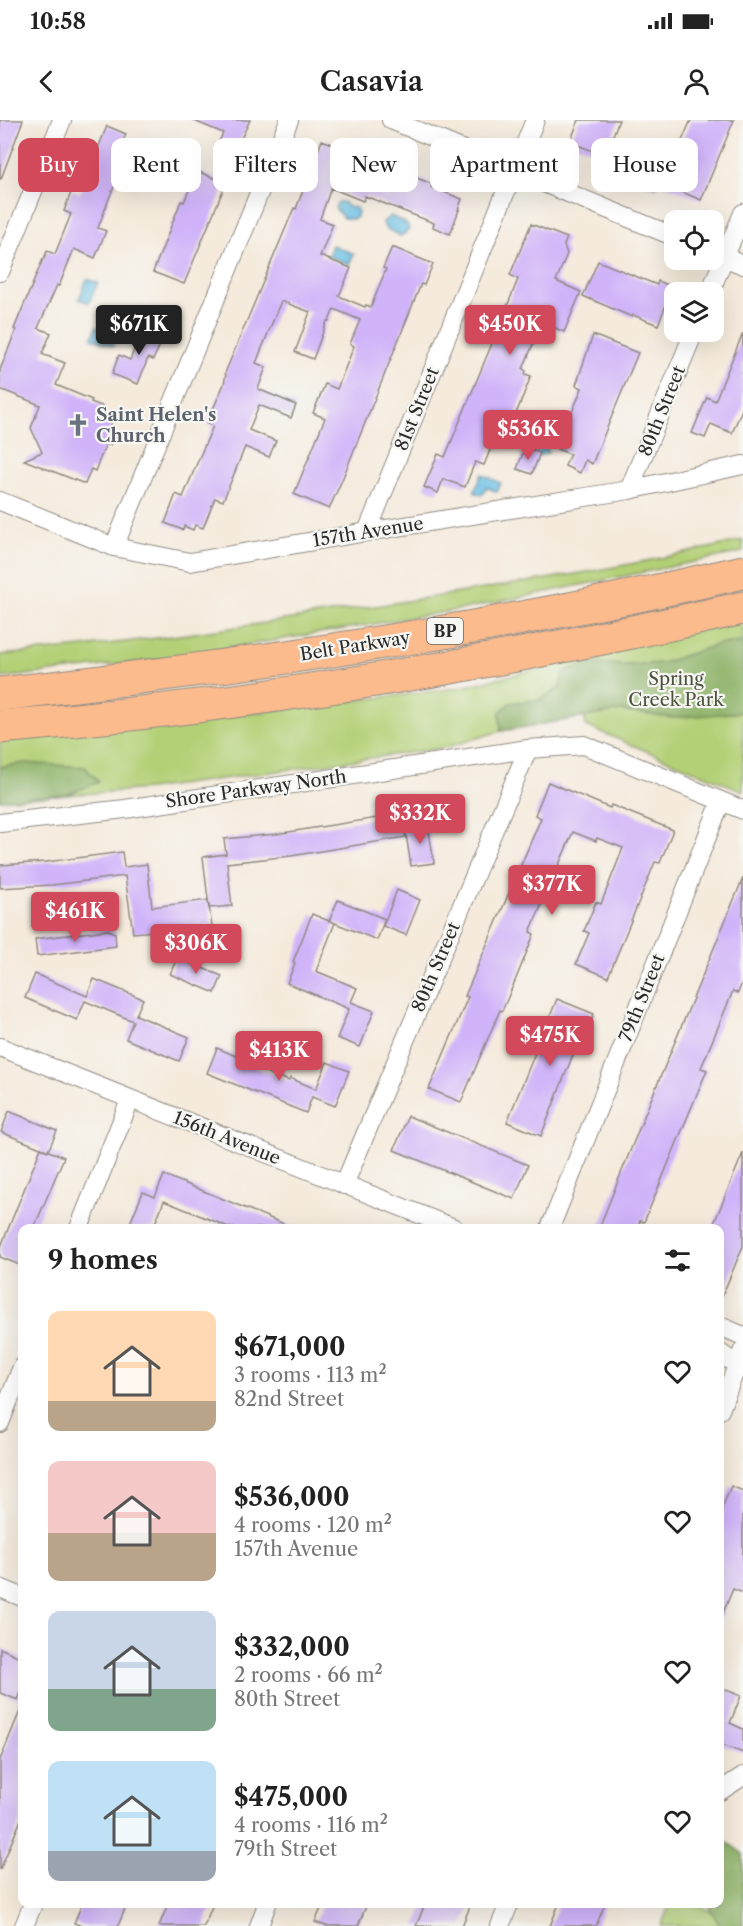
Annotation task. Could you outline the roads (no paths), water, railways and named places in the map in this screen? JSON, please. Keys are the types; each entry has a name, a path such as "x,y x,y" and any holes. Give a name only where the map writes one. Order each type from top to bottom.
{"highway":[{"name":"Belt Parkway","path":"0,694 230,664 429,634 537,615 743,572"},
{"name":"Belt Parkway","path":"0,727 161,710 331,687 517,654 743,608"}],"street":[{"path":"0,272 62,120"},
{"path":"114,547 289,120"},
{"path":"391,120 434,138"},
{"name":"81st Street","path":"528,138 535,120"},
{"name":"81st Street","path":"367,532 505,192"},
{"path":"565,192 664,232"},
{"path":"724,246 743,213"},
{"path":"724,257 743,265"},
{"name":"80th Street","path":"629,490 690,342"},
{"name":"157th Avenue","path":"0,501 114,547 190,562 629,490 743,465"},
{"name":"Shore Parkway North","path":"0,824 125,809 528,749 584,745 722,802"},
{"name":"80th Street","path":"344,1185 528,749"},
{"path":"722,802 743,810"},
{"name":"79th Street","path":"552,1224 722,802"},
{"name":"156th Avenue","path":"0,1047 444,1224"},
{"path":"81,1224 130,1100"},
{"path":"724,1328 743,1336"},
{"path":"724,1355 741,1362 724,1401"},
{"path":"0,1423 18,1377"},
{"path":"0,1588 18,1595"},
{"path":"724,1788 743,1776"},
{"path":"24,1926 31,1908"},
{"path":"259,1926 266,1908"},
{"path":"500,1926 507,1908"}],"water":[{"path":"338,202 356,208 357,217 343,218 335,208"},
{"path":"391,216 407,224 409,230 401,236 385,228 383,222"},
{"path":"332,245 354,254 349,264 328,256"},
{"path":"87,279 98,283 89,303 79,299"},
{"path":"96,327 117,335 113,346 92,338"},
{"path":"543,423 555,428 547,447 548,453 539,456 535,454 534,443"},
{"path":"482,474 501,483 497,492 486,487 482,495 474,492"}],"place":[{"name":"Saint Helen's Church","path":"78,425"}],"park label":[{"name":"Spring Creek Park","path":"676,689"}]}
